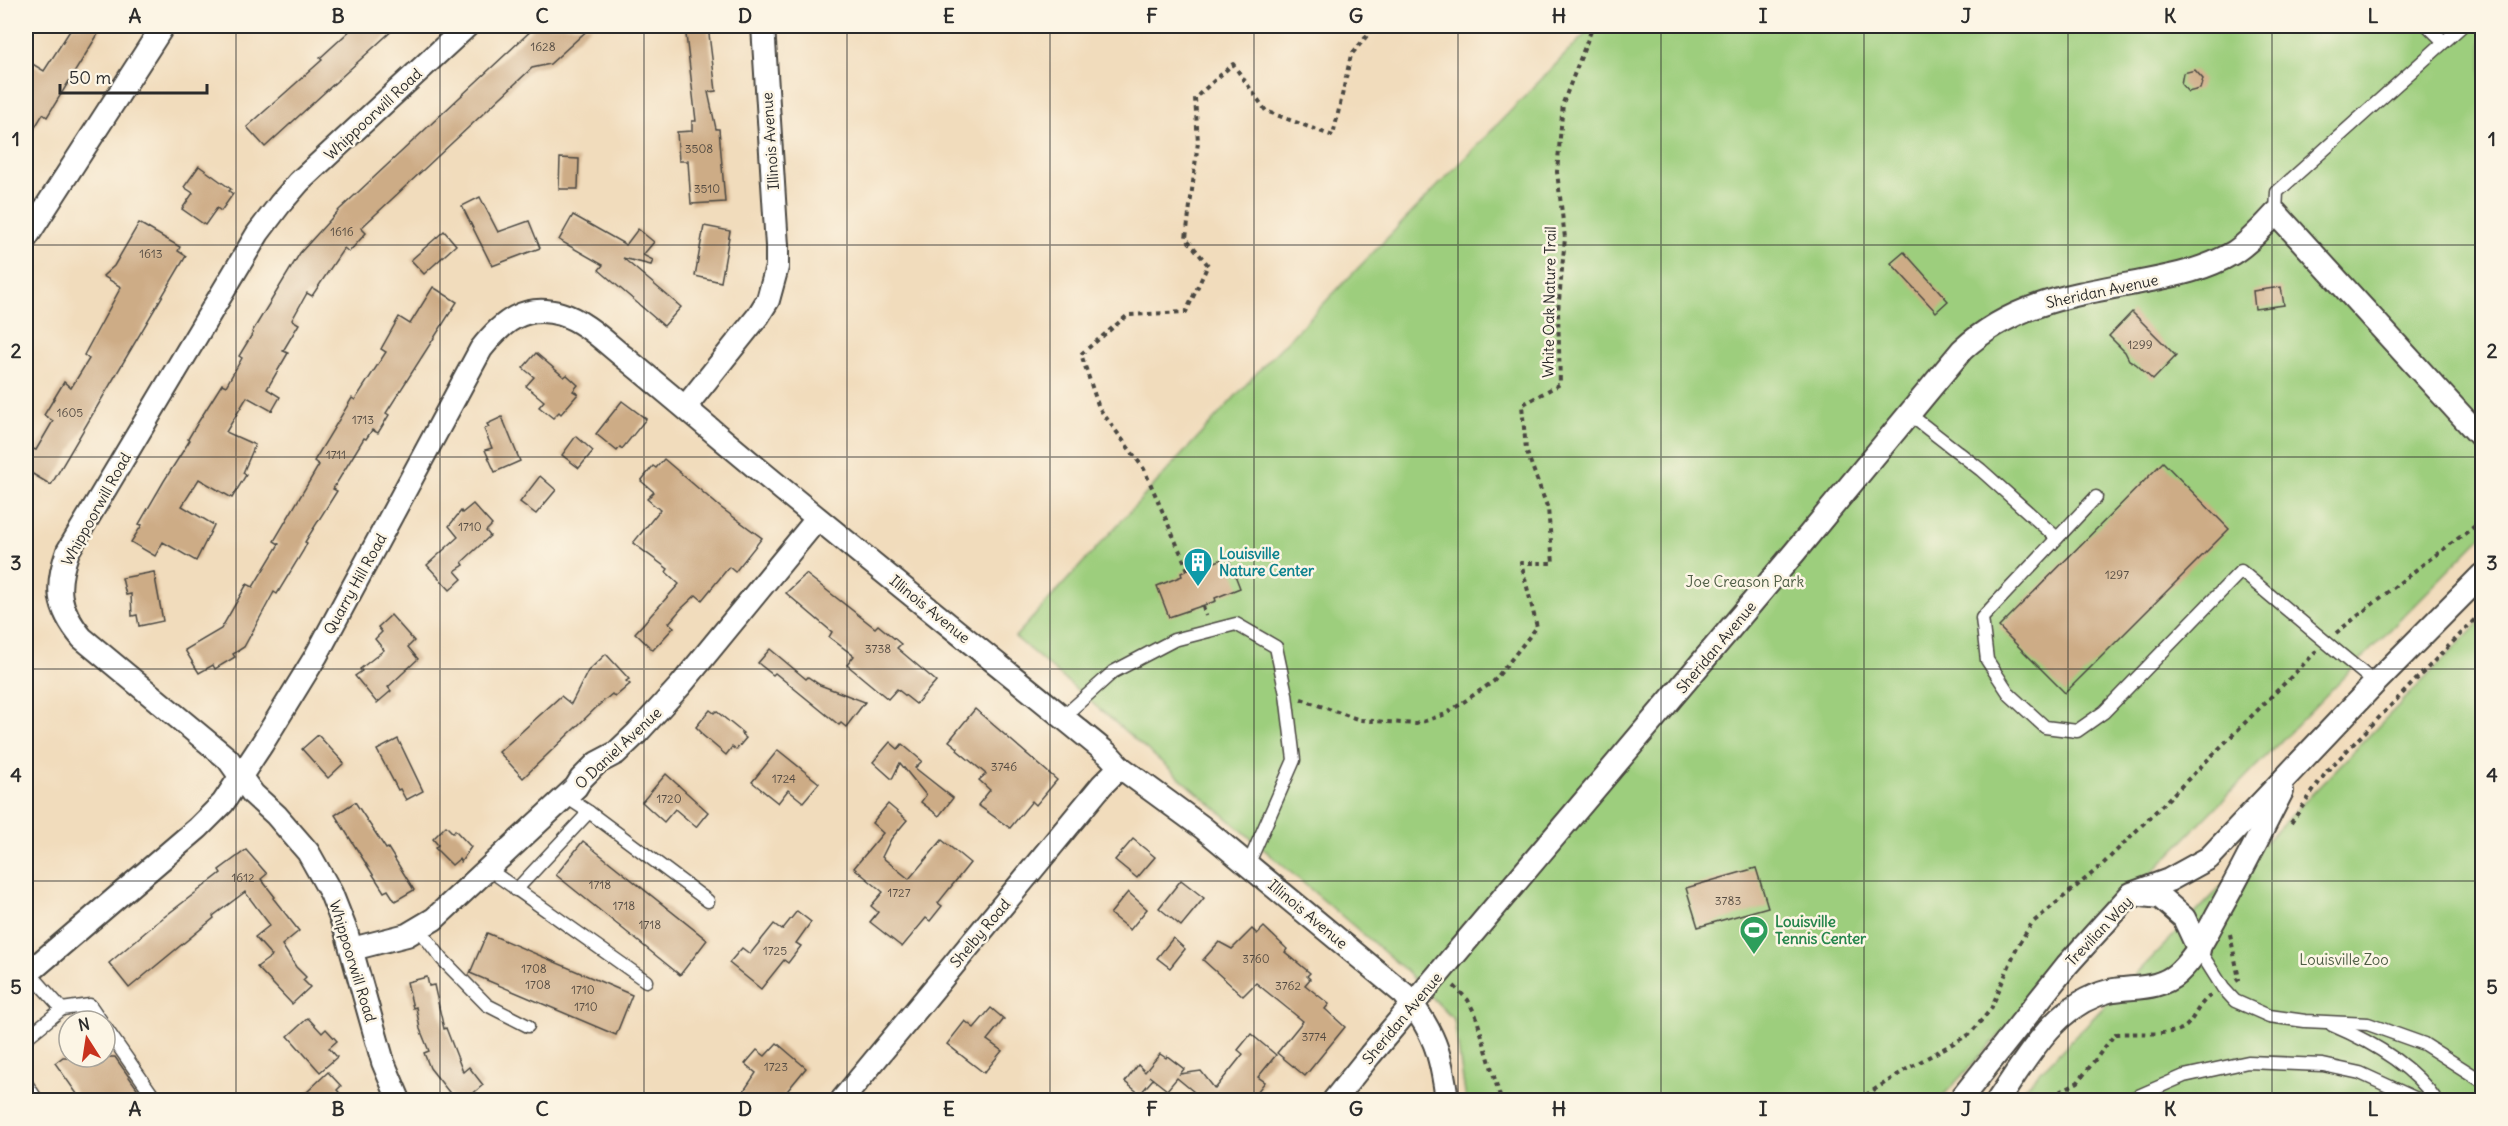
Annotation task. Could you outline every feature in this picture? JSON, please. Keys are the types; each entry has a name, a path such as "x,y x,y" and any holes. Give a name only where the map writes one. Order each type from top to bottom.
{"street":[{"path":"26,238 163,26"},
{"name":"Whippoorwill Road","path":"399,1101 383,1062 352,949 331,893 308,852 254,794 228,759 82,638 67,616 60,596 60,573 68,551 258,233 299,182 467,26"},
{"name":"Illinois Avenue","path":"763,26 777,246 774,284 758,316 686,406 818,519 1063,717 1120,767 1202,827 1375,969 1413,1005 1425,1020 1434,1040 1447,1101"},
{"path":"2276,213 2482,438"},
{"name":"Sheridan Avenue","path":"1334,1101 1962,350 1999,321 2028,308 2062,298 2201,268 2235,251 2276,213"},
{"name":"Quarry Hill Road","path":"27,974 198,828 223,802 316,656 395,511 467,371 497,329 512,317 530,311 545,310 564,314 595,334 686,406"},
{"name":"O Daniel Avenue","path":"352,949 394,939 419,929 434,919 566,797 597,763 616,753 638,733 818,519"},
{"name":"Trevilian Way","path":"1960,1101 2067,965 2131,894 2169,880 2209,858 2375,683 2482,575"},
{"name":"Shelby Road","path":"842,1101 1102,785 1120,767"},
{"name":"Trevilian Way","path":"1998,1101 2047,1030 2065,1012 2086,999 2110,991 2127,990 2161,982 2176,974 2199,950 2293,770"},
{"path":"2131,894 2160,897 2184,918 2199,950"}],"lane":[{"path":"2428,26 2444,42"},
{"path":"2276,213 2277,192 2462,26"},
{"path":"1909,414 1981,470 2057,538"},
{"path":"2096,497 1982,618 1987,660 2010,695 2044,727 2077,731 2104,712 2241,571 2375,683"},
{"path":"1063,717 1113,672 1174,640 1236,624 1276,647 1286,694 1294,760 1248,865"},
{"path":"566,797 708,901"},
{"path":"516,890 589,812"},
{"path":"488,869 646,981"},
{"path":"419,929 442,959 487,1005 528,1026"},
{"path":"2199,950 2223,988 2235,1001 2269,1016 2368,1024 2424,1044 2482,1081"},
{"path":"27,974 62,1009 90,1005 92,1009"},
{"path":"26,1038 57,1013"},
{"path":"2325,1022 2363,1038 2425,1084 2436,1101"},
{"path":"117,1044 156,1101"},
{"path":"2129,1101 2184,1076 2248,1062 2323,1065 2360,1073 2419,1101"},
{"path":"26,1083 37,1101"}],"path":[{"path":"1188,570 1144,469 1100,408 1081,354 1128,315 1186,312 1208,266 1186,238 1198,142 1195,98 1233,64 1266,111 1333,136 1351,55 1375,26"},
{"name":"White Oak Nature Trail","path":"1286,694 1360,720 1416,724 1446,714 1494,681 1538,627 1521,563 1553,563 1548,509 1526,450 1522,405 1560,384 1558,311 1565,238 1557,172 1563,103 1593,26"},
{"path":"1860,1100 1906,1070 1970,1034 1991,1009 2017,947 2032,923 2101,866 2350,620 2482,521"},
{"path":"2287,828 2327,771 2482,612"},
{"path":"2044,1101 2078,1082 2115,1034 2168,1032 2185,1027 2201,1002 2239,979 2230,933"},
{"path":"1438,975 1453,985 1468,1000 1476,1016 1501,1101"}],"green space":[{"name":"Joe Creason Park","path":"1593,26 2482,26 2482,536 2131,894 1939,1100 1466,1100 1454,1020 1404,969 1015,637 1264,365"},
{"name":"Louisville Zoo","path":"2482,620 2482,1100 2013,1100"}],"building":[{"path":"73,26 103,26 47,117 43,114 26,142 26,71 31,63 44,71"},
{"path":"355,26 397,26 265,147 247,127 322,60 320,58"},
{"path":"536,26 592,26 550,64 532,68 361,228 366,233 349,252 344,248 312,296 307,293 292,320 299,324 283,351 288,353 267,389 280,397 272,411 247,397 226,432 255,445 243,473 246,475 232,498 199,479 182,506 214,525 196,561 163,542 155,556 131,542 142,525 139,524 190,440 188,439 197,424 222,384 226,386 242,358 239,356 252,332 300,253 339,210"},
{"path":"685,26 708,26 716,91 708,92 716,129 719,129 725,202 691,204 688,161 679,161 677,132 692,131 692,121 696,121"},
{"path":"2195,70 2203,79 2200,89 2188,92 2181,84 2183,73"},
{"path":"560,158 579,159 578,189 559,189"},
{"path":"199,166 231,189 229,191 233,194 221,211 217,208 205,225 182,209 193,193 184,187"},
{"path":"480,197 498,232 529,221 540,248 492,266 462,206"},
{"path":"573,215 626,245 638,229 654,242 643,255 653,260 651,265 623,258 681,307 664,326 599,270 603,265 559,240"},
{"path":"139,223 180,247 178,251 186,256 51,485 26,470 26,463 53,421 44,415 64,382 71,388 89,359 84,355 121,287 103,276 114,266"},
{"path":"704,226 730,231 721,282 695,276"},
{"path":"444,231 456,245 424,274 411,260"},
{"path":"1904,252 1948,301 1936,312 1891,263"},
{"path":"433,287 457,302 386,413 389,415 378,433 372,430 366,439 364,438 333,489 337,491 305,542 307,543 303,551 277,594 274,592 244,647 233,654 235,657 215,669 213,665 199,673 185,650 221,629 247,584 253,587 279,544 274,541 319,465 314,461 352,398 355,400 386,352 381,349 399,317 410,324"},
{"path":"2281,287 2284,305 2255,309 2253,291"},
{"path":"2132,312 2176,356 2153,380 2129,360 2125,352 2109,336"},
{"path":"536,353 564,377 567,375 578,385 573,391 578,394 561,414 559,412 553,418 539,407 544,401 526,386 534,377 523,368"},
{"path":"622,401 646,419 622,449 620,447 617,451 596,434"},
{"path":"502,417 520,461 495,472 485,450 492,448 484,429 489,427 487,424"},
{"path":"576,436 593,451 579,468 562,455"},
{"path":"664,459 720,507 762,538 735,572 729,567 702,600 696,595 681,609 669,623 674,627 653,650 635,633 679,584 666,572 668,569 633,543 660,510 647,499 654,492 641,481 653,466 656,468"},
{"path":"2163,462 2229,529 2065,693 1999,627"},
{"path":"540,476 556,490 536,514 520,502"},
{"path":"473,504 492,525 486,531 490,536 462,562 464,565 455,571 462,579 450,590 427,565 458,537 449,526 461,511 462,513"},
{"name":"Louisville Nature Center","path":"1228,557 1240,588 1215,598 1216,601 1169,617 1157,586 1182,576 1181,573 1192,568 1201,565 1202,567"},
{"path":"154,572 163,621 139,626 137,615 132,616 131,594 126,595 122,578"},
{"path":"806,574 875,628 878,625 901,644 897,648 936,681 916,704 897,689 888,699 847,665 854,656 829,637 832,632 786,593"},
{"path":"391,615 414,641 408,647 418,659 388,687 391,691 377,703 355,676 362,671 360,669 384,650 375,639 382,632 378,627"},
{"path":"770,649 806,679 808,677 820,685 865,702 846,727 841,723 839,725 775,673 773,675 758,663"},
{"path":"606,654 629,679 626,681 630,684 615,697 612,694 599,705 523,778 499,752 561,696 571,704 588,671"},
{"path":"975,709 1057,780 1036,805 1032,801 1010,828 978,805 990,790 979,780 986,774 949,741"},
{"path":"710,710 714,713 716,711 746,738 736,750 732,747 726,755 696,727"},
{"path":"318,735 344,763 328,778 302,749"},
{"path":"398,739 423,791 406,800 400,789 398,790 377,750"},
{"path":"890,742 898,749 902,744 922,761 915,768 953,798 939,816 921,802 926,795 900,763 892,779 873,762"},
{"path":"778,750 819,783 803,802 788,790 778,803 752,782"},
{"path":"666,774 708,812 696,827 675,809 664,822 642,802"},
{"path":"355,802 414,890 395,901 388,890 384,892 335,815"},
{"path":"888,804 907,820 891,839 882,857 909,879 942,840 970,863 938,903 942,906 930,921 926,918 902,947 870,922 878,912 871,906 883,892 854,868 883,833 872,823"},
{"path":"446,826 453,833 455,830 471,847 461,862 459,859 452,865 435,848 438,845 433,839"},
{"path":"1133,839 1155,857 1137,878 1115,860"},
{"path":"583,841 707,940 680,975 556,875"},
{"path":"246,850 267,874 261,879 299,931 282,945 296,967 306,977 303,980 310,987 292,1004 257,967 272,956 255,937 270,925 245,892 213,916 214,918 129,988 109,963 221,873 219,870"},
{"path":"1756,868 1768,907 1698,927 1686,888"},
{"path":"1181,880 1204,898 1181,926 1159,908"},
{"path":"1128,892 1147,909 1130,930 1110,914"},
{"path":"797,911 811,922 796,943 801,946 788,963 784,960 761,989 729,963 742,948 750,954 774,924 782,930"},
{"path":"1264,927 1287,949 1285,952 1310,973 1307,976 1310,979 1305,985 1329,1004 1325,1009 1345,1027 1305,1076 1277,1053 1303,1021 1256,983 1243,996 1203,960 1219,942 1232,949 1252,929 1257,934"},
{"path":"487,933 632,995 616,1035 470,973"},
{"path":"1173,938 1185,949 1170,968 1157,958"},
{"path":"427,977 429,986 434,985 444,1029 446,1028 463,1072 469,1067 483,1085 464,1101 456,1101 430,1068 424,1053 429,1051 420,1029 416,1007 413,1008 407,982"},
{"path":"991,1008 1004,1019 987,1040 1002,1051 984,1073 947,1044 965,1021 974,1028"},
{"path":"308,1018 322,1033 326,1029 337,1041 329,1048 337,1057 320,1072 288,1036"},
{"path":"1251,1034 1276,1055 1258,1077 1265,1082 1250,1101 1205,1101 1177,1078 1167,1090 1153,1079 1140,1094 1125,1082 1138,1065 1145,1072 1160,1054 1166,1058 1167,1056 1184,1069 1180,1074 1201,1071 1215,1089 1243,1054 1238,1050"},
{"path":"777,1043 806,1068 779,1101 737,1101 756,1073 745,1064 757,1050 765,1056"},
{"path":"117,1060 146,1101 82,1101 59,1069 117,1069"},
{"path":"328,1072 341,1086 337,1090 347,1101 315,1101 307,1092"}],"place":[{"name":"Louisville Nature Center","path":"1198,588"},
{"name":"Louisville Tennis Center","path":"1754,956"}]}
